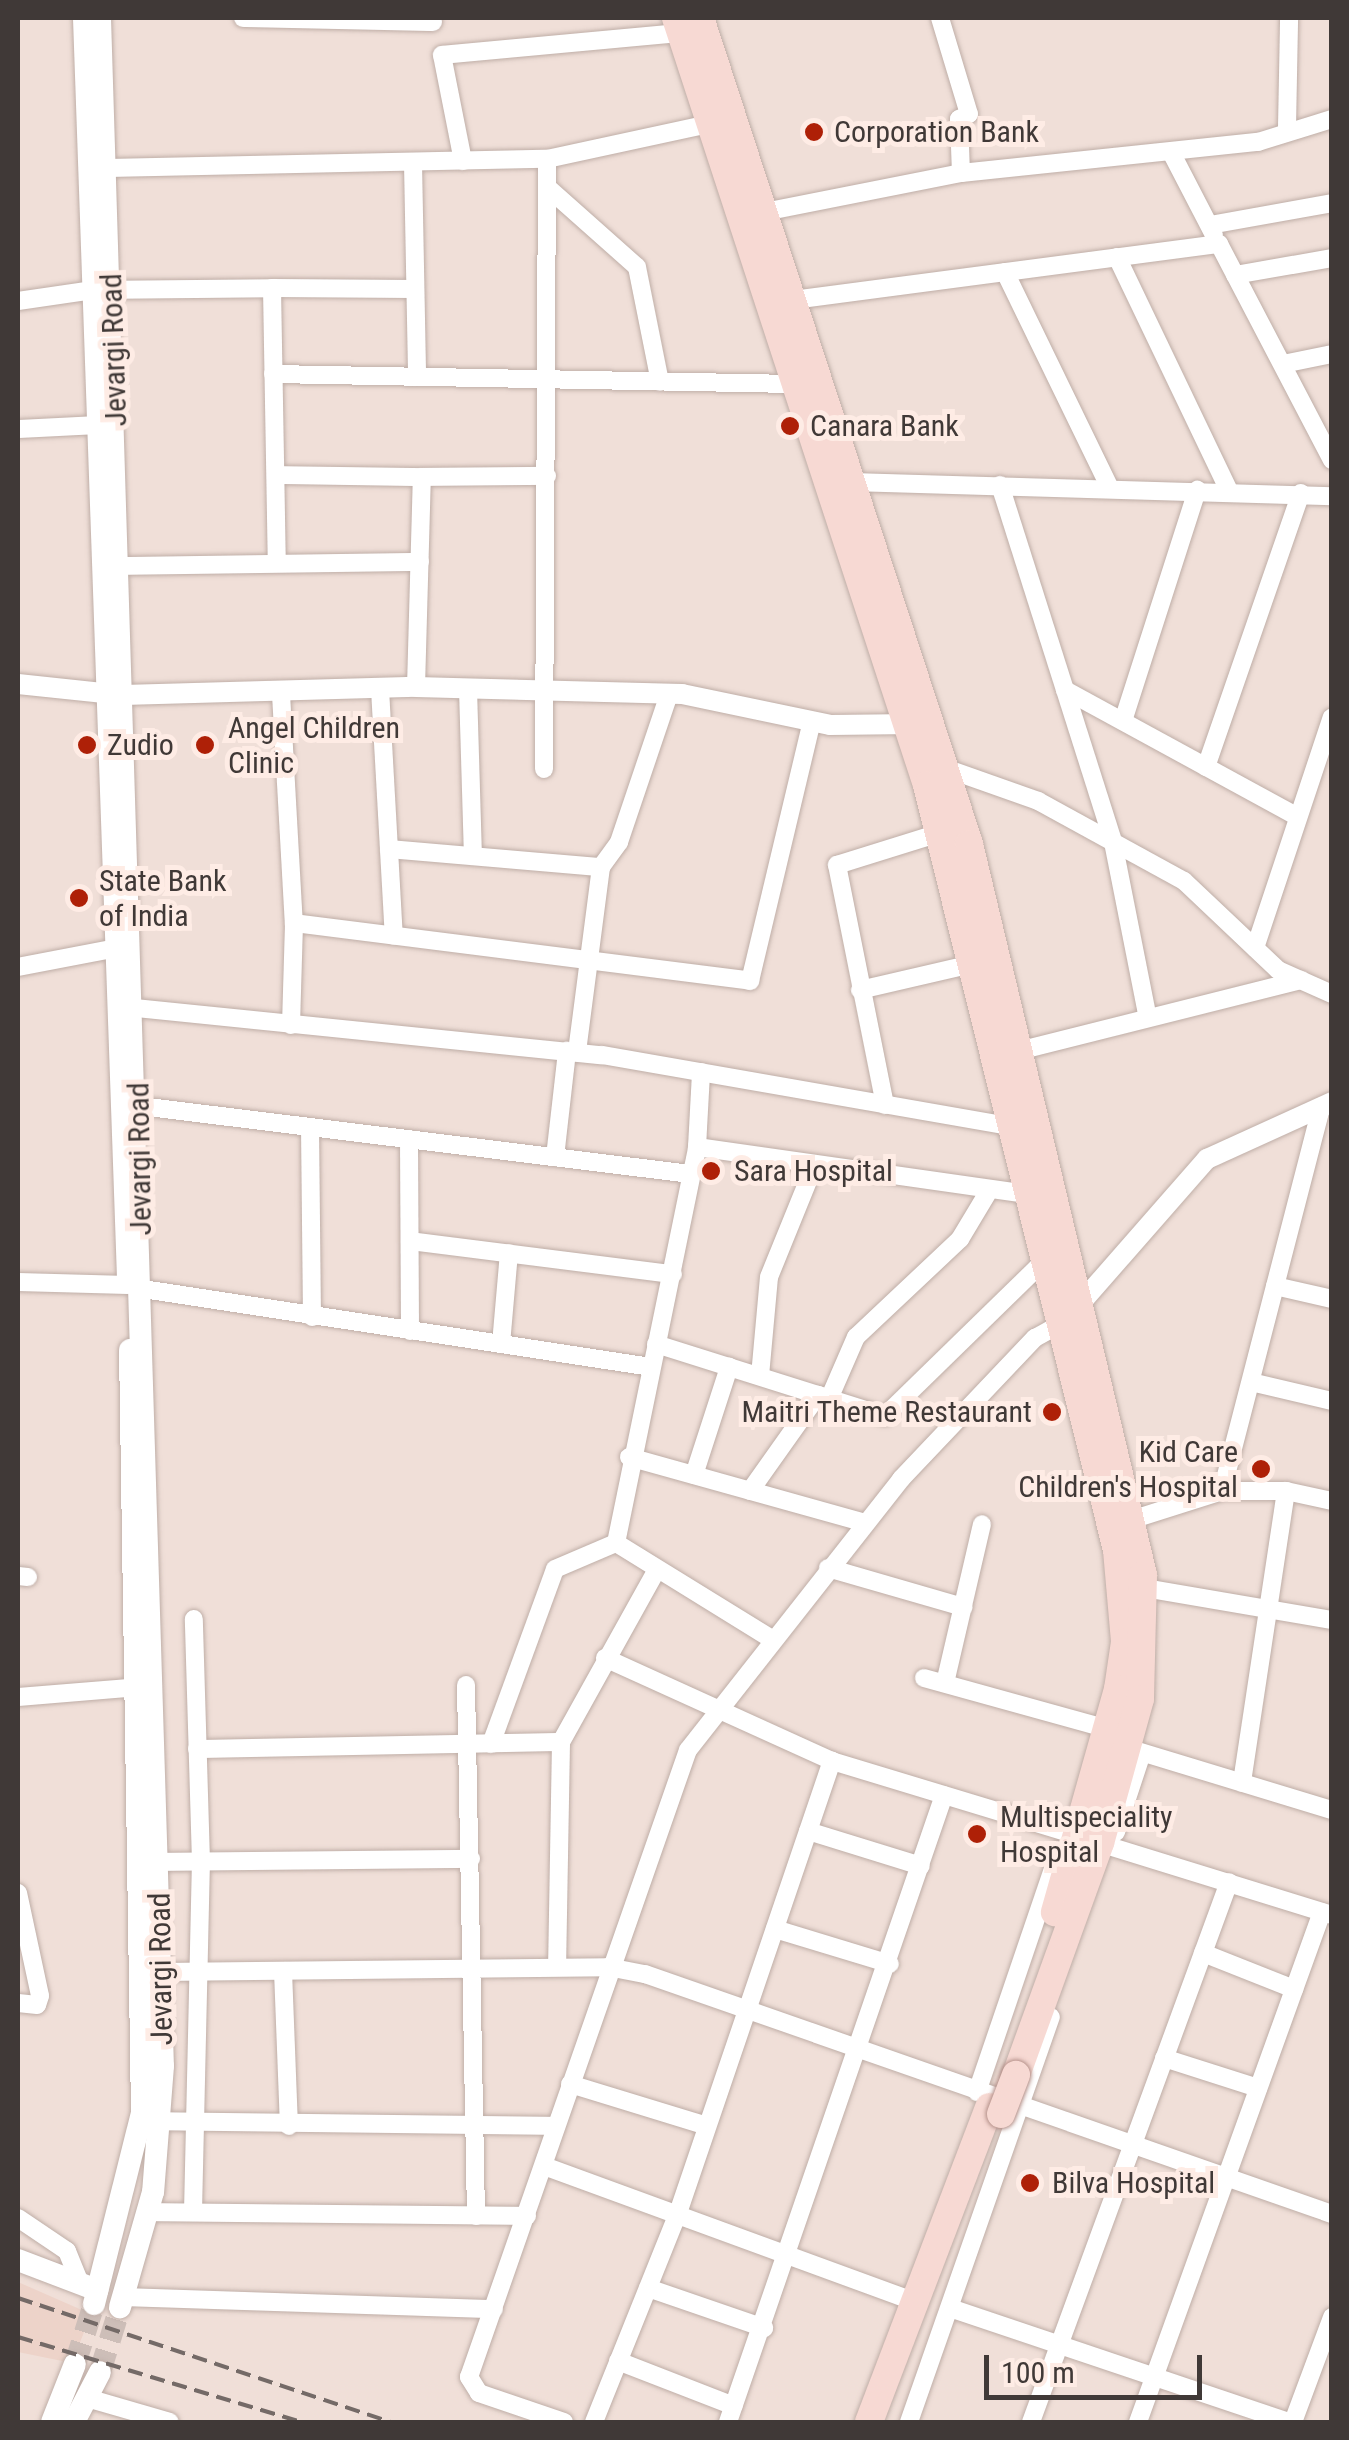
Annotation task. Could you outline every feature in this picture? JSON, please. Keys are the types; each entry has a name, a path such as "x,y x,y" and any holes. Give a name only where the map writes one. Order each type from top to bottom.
{"main road":[{"path":"84,18 103,289 99,425 114,695"},
{"name":"Jevargi Road","path":"100,18 105,168 103,289 120,566 114,695 124,947 136,1008 140,1106 136,1287 161,1972 147,2212 122,2302"},
{"path":"686,23 722,120 764,212 852,482 918,724 940,834 1046,1259 1073,1312 1132,1520 1144,1588 1147,1654 889,2422"},
{"path":"722,120 796,384 918,724 945,768 1018,1051 1073,1312 1124,1599 1119,1739"},
{"path":"18,2260 90,2292 151,2121 138,1688 136,1287 124,947"},
{"path":"869,2422 997,2105"},
{"path":"52,2422 76,2364"},
{"path":"74,2422 100,2372"}],"street":[{"path":"243,18 432,20 463,161"},
{"path":"940,18 969,114 959,119 961,173"},
{"path":"1287,127 1289,18"},
{"path":"442,54 686,23"},
{"path":"105,168 547,159 722,120"},
{"path":"764,212 961,173 1258,142 1287,127 1332,120"},
{"path":"1171,152 1283,364 1325,429 1332,460"},
{"path":"544,769 547,159"},
{"path":"413,163 417,377"},
{"path":"547,187 638,266 660,382"},
{"path":"1210,225 1332,203"},
{"path":"793,300 1219,244"},
{"path":"1117,257 1229,491"},
{"path":"1235,274 1332,258"},
{"path":"1005,272 1110,488"},
{"path":"272,288 278,562"},
{"path":"18,301 103,289 414,289"},
{"path":"1283,364 1332,354"},
{"path":"273,374 796,384"},
{"path":"18,429 99,425"},
{"path":"276,475 547,476"},
{"path":"416,688 422,477"},
{"path":"852,482 1301,492 1332,496"},
{"path":"1000,485 1113,842 1148,1018"},
{"path":"1122,722 1197,490"},
{"path":"1206,767 1301,492"},
{"path":"120,566 420,562"},
{"path":"18,684 114,695 416,688 668,694 812,721 918,724"},
{"path":"468,688 473,856"},
{"path":"380,689 394,936"},
{"path":"1065,690 1298,817"},
{"path":"281,694 294,923 291,1025"},
{"path":"555,1157 572,1052 593,962 601,867 619,842 668,694"},
{"path":"1254,948 1332,717"},
{"path":"294,923 750,982 812,721"},
{"path":"945,768 1038,801 1184,881 1254,948 1301,980 1332,994"},
{"path":"885,1105 837,865 940,834"},
{"path":"389,849 601,867"},
{"path":"18,966 124,947"},
{"path":"860,990 972,964"},
{"path":"1018,1051 1301,980"},
{"path":"136,1008 572,1052 1013,1128"},
{"path":"616,1543 629,1456 672,1274 696,1147 701,1072"},
{"path":"564,2422 471,2386 608,1966 688,1750 714,1708 865,1523 1035,1338 1073,1312 1207,1160 1326,1105"},
{"path":"1222,1491 1326,1105"},
{"path":"140,1106 691,1174"},
{"path":"310,1128 312,1316"},
{"path":"409,1140 410,1331"},
{"path":"696,1147 987,1194 1030,1194"},
{"path":"760,1376 766,1288 814,1166"},
{"path":"750,1491 823,1397 856,1337 960,1239 987,1194"},
{"path":"410,1241 672,1274"},
{"path":"501,1344 509,1253"},
{"path":"656,1344 885,1416 1046,1259"},
{"path":"18,1282 136,1287 650,1367"},
{"path":"1276,1286 1332,1299"},
{"path":"694,1475 729,1367"},
{"path":"1251,1382 1332,1401"},
{"path":"629,1456 865,1523"},
{"path":"1132,1520 1222,1491 1286,1491 1332,1501"},
{"path":"1242,1782 1272,1610 1286,1491"},
{"path":"945,1683 982,1524"},
{"path":"616,1543 770,1638"},
{"path":"490,1744 555,1569 616,1543"},
{"path":"828,1568 963,1606"},
{"path":"557,1967 562,1742 604,1658 656,1571"},
{"path":"1144,1588 1332,1620"},
{"path":"194,1619 201,1862 199,2122 194,2212"},
{"path":"604,1658 832,1761 1066,1832"},
{"path":"924,1678 1332,1810"},
{"path":"466,1685 476,2216"},
{"path":"18,1696 138,1688"},
{"path":"909,2422 950,2308 1066,1832 1119,1739"},
{"path":"997,2105 1112,1846 1119,1739"},
{"path":"198,1749 562,1742"},
{"path":"594,2422 678,2212 832,1761"},
{"path":"618,2362 731,2414 862,2051 944,1794"},
{"path":"808,1830 922,1866"},
{"path":"1112,1846 1327,1914 1294,1989 1138,2422"},
{"path":"159,1862 471,1859"},
{"path":"1031,2422 1229,1882"},
{"path":"18,1893 40,1996 37,2005 18,2003"},
{"path":"775,1929 890,1964"},
{"path":"1203,1953 1294,1989"},
{"path":"161,1972 608,1966 748,2010 997,2105 1332,2214"},
{"path":"283,1971 290,2126"},
{"path":"1164,2058 1258,2088"},
{"path":"570,2084 708,2126"},
{"path":"151,2121 290,2126 556,2126"},
{"path":"544,2166 792,2252 915,2302"},
{"path":"147,2212 527,2216"},
{"path":"18,2218 66,2250 90,2292"},
{"path":"648,2288 764,2328"},
{"path":"122,2302 494,2308"},
{"path":"950,2308 1290,2422 1332,2317"},
{"path":"87,2398 170,2422"}],"shaded area":[{"path":"18,2282 91,2314 72,2363 18,2352"}],"tunnel":[{"path":"75,2364 94,2304"},
{"path":"100,2372 120,2307"}],"railway":[{"path":"18,2298 391,2422"},
{"path":"18,2337 301,2422"}],"place":[{"name":"Corporation Bank","path":"814,132"},
{"name":"Canara Bank","path":"790,426"},
{"name":"Zudio","path":"87,745"},
{"name":"Angel Children Clinic","path":"205,745"},
{"name":"State Bank of India","path":"79,898"},
{"name":"Sara Hospital","path":"711,1171"},
{"name":"Maitri Theme Restaurant","path":"1052,1412"},
{"name":"Kid Care Children's Hospital","path":"1261,1469"},
{"name":"Multispeciality Hospital","path":"977,1834"},
{"name":"Bilva Hospital","path":"1030,2183"}]}
